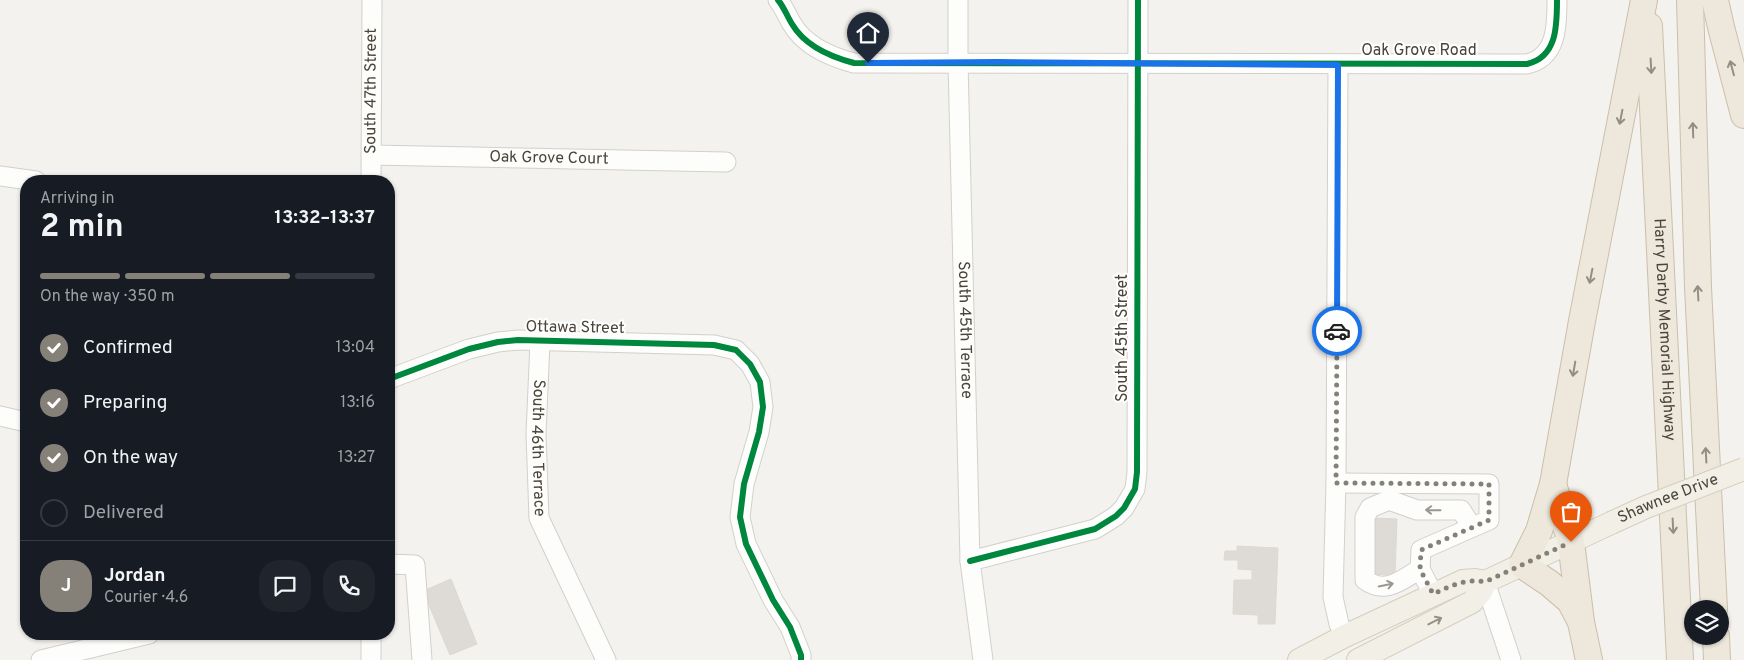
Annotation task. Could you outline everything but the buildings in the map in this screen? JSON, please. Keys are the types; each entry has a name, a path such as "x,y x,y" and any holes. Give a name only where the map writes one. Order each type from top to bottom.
{"highway":[{"path":"1581,622 1570,601 1549,583 1522,565 1539,531 1553,484 1589,284 1646,0"},
{"name":"Harry Darby Memorial Highway","path":"1646,0 1680,660"},
{"path":"1690,0 1698,287 1714,600"},
{"path":"1715,0 1744,115"},
{"path":"1553,484 1571,542 1581,622 1589,660"},
{"path":"1716,645 1717,660"}],"main road":[{"name":"Shawnee Drive","path":"1299,660 1345,636 1463,581 1475,580 1485,582 1646,507 1744,469"},
{"path":"1345,636 1360,660 1472,602 1481,592 1485,582"}],"street":[{"name":"South 47th Street","path":"371,175 372,0"},
{"name":"Oak Grove Road","path":"778,0 792,26 805,40 820,51 844,60 868,63 1338,65 1534,63 1551,46 1557,30 1557,0"},
{"name":"South 45th Terrace","path":"958,0 970,561 983,660"},
{"name":"South 45th Street","path":"970,561 1095,529 1116,516 1124,508 1134,489 1137,472 1138,0"},
{"path":"1338,65 1336,483 1333,597 1339,624 1345,636"},
{"name":"Oak Grove Court","path":"371,155 726,162"},
{"path":"0,176 20,179"},
{"name":"Ottawa Street","path":"395,377 469,349 498,342 518,340 714,345 736,350 750,364 760,382 763,407 744,484 740,517 746,544 773,600 790,627 801,655 801,660"},
{"name":"South 46th Terrace","path":"540,342 536,434 539,518 606,660"},
{"path":"0,416 20,421"},
{"path":"1336,483 1489,484 1489,520 1421,550 1420,569 1433,594"},
{"path":"1420,569 1388,587 1374,586 1365,580 1365,517 1370,508 1389,500 1417,510 1461,510 1472,527"},
{"path":"395,564 415,565 422,660"},
{"path":"1485,582 1511,660"},
{"path":"40,660 125,640"},
{"path":"371,640 371,660"}],"cycle path":[{"path":"778,0 797,32 804,39 828,54 854,63 1527,64 1537,60 1550,48 1557,20 1557,0"},
{"path":"970,561 1095,529 1116,516 1124,508 1135,489 1137,472 1138,0"},
{"path":"395,377 469,349 498,342 518,340 714,345 736,350 750,364 760,382 763,407 759,432 744,484 740,517 746,544 773,600 790,627 801,655 801,660"}],"way so far":[{"path":"1337,331 1336,483 1489,484 1489,520 1421,550 1420,569 1433,594 1463,581 1475,580 1485,582 1571,542"}],"route":[{"path":"868,63 998,62 1338,65 1337,331"}]}
